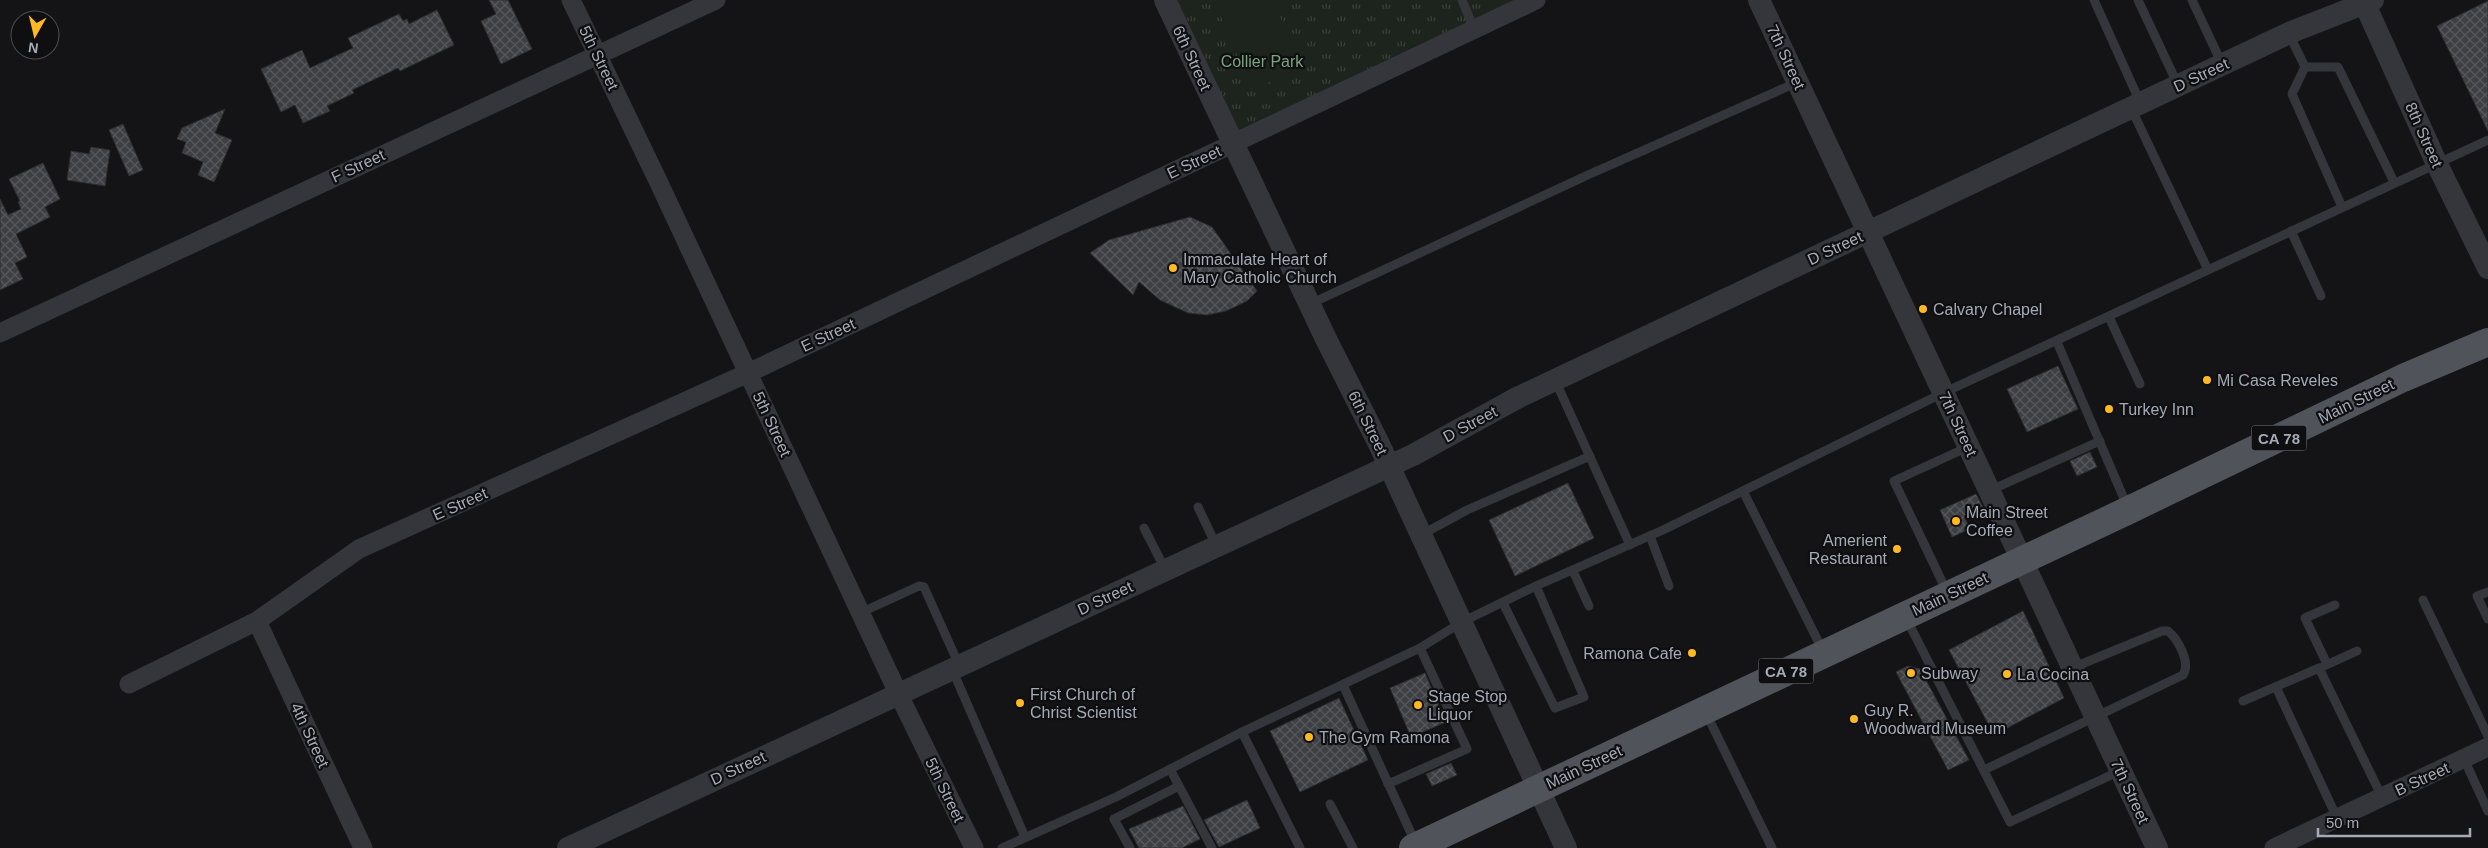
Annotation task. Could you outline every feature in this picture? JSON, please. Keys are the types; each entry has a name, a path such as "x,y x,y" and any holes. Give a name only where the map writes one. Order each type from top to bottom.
{"main road":[{"name":"Main Street","path":"1415,847 2130,510 2403,378 2488,342"}],"street":[{"name":"5th Street","path":"571,0 659,183 898,694 974,848"},
{"name":"F Street","path":"0,333 716,0"},
{"name":"6th Street","path":"1165,0 1309,304 1389,466 1566,848"},
{"name":"E Street","path":"129,684 257,622 358,549 748,373 1536,0"},
{"name":"7th Street","path":"1759,0 2157,848"},
{"name":"D Street","path":"568,848 1389,466 1555,380 2289,33 2367,1"},
{"name":"8th Street","path":"2367,1 2437,164 2488,268"},
{"name":"4th Street","path":"257,622 363,848"},
{"name":"B Street","path":"2274,848 2488,747"}],"lane":[{"path":"1462,0 1474,29"},
{"path":"2094,0 2136,106 2208,270"},
{"path":"2138,0 2178,86"},
{"path":"2192,0 2223,65"},
{"path":"2289,33 2305,67"},
{"path":"2305,67 2338,67 2394,182"},
{"path":"2305,67 2292,94 2342,207"},
{"path":"1309,304 1590,174 1798,82"},
{"path":"1002,848 1116,797 1242,732 1420,648 1462,622 1536,586 1650,536 1943,394 2394,182 2488,140"},
{"path":"2291,231 2321,296"},
{"path":"2109,317 2140,384"},
{"path":"2057,342 2130,510"},
{"path":"1555,380 1630,545"},
{"path":"1989,491 2100,441"},
{"path":"1948,595 1894,482 1968,447"},
{"path":"1421,535 1467,510 1590,456"},
{"path":"1743,491 1824,653"},
{"path":"1198,507 1216,546"},
{"path":"1144,528 1165,570"},
{"path":"1650,536 1670,586"},
{"path":"1573,571 1589,606"},
{"path":"860,613 919,586 924,587 1025,838"},
{"path":"1504,603 1554,708 1584,697 1536,586"},
{"path":"2488,592 2477,596 2488,619"},
{"path":"2423,600 2488,736"},
{"path":"2334,605 2305,618 2323,666 2382,798"},
{"path":"1905,615 2010,822 2120,771"},
{"path":"1984,770 2183,675 2186,670 2186,663 2174,635 2168,631 2162,631 2072,668"},
{"path":"1388,784 1467,749 1420,648"},
{"path":"2243,701 2358,651"},
{"path":"1342,685 1415,847"},
{"path":"2276,686 2337,818"},
{"path":"1705,710 1772,848"},
{"path":"1242,732 1300,848"},
{"path":"2464,759 2488,811"},
{"path":"1170,769 1212,848"},
{"path":"1130,848 1114,819 1179,786"},
{"path":"1330,804 1353,848"}],"green space":[{"name":"Collier Park","path":"1165,0 1535,0 1233,143"},
{"path":"1213,0 1272,0 1303,66 1255,89"}],"building":[{"path":"489,0 508,0 532,49 501,64 481,21 496,14"},
{"path":"2488,1 2488,131 2437,26"},
{"path":"437,10 454,45 400,71 398,68 352,90 354,93 327,106 330,111 303,123 295,105 281,112 261,69 302,50 310,68 353,48 348,38 399,14 403,21 407,19 409,24"},
{"path":"225,109 215,133 232,140 214,182 198,175 203,162 182,153 186,142 177,139 182,128"},
{"path":"123,124 143,170 129,176 109,130"},
{"path":"91,147 110,150 105,186 67,180 71,151 89,154"},
{"path":"43,163 60,199 45,207 50,217 16,234 27,257 15,263 23,279 0,290 0,199 8,215 21,209 18,202 20,201 9,179"},
{"name":"Immaculate Heart of Mary Catholic Church","path":"1190,217 1212,227 1257,291 1247,301 1226,311 1207,315 1188,313 1160,300 1139,282 1133,295 1090,253 1109,240"},
{"path":"2058,366 2078,409 2027,432 2007,389"},
{"path":"2090,452 2097,467 2077,476 2070,461"},
{"path":"1568,483 1594,538 1515,576 1489,520"},
{"path":"1976,494 1983,507 1964,516 1970,529 1952,537 1940,510"},
{"name":"La Cocina","path":"2023,611 2064,698 1994,735 1949,650"},
{"path":"1908,666 1920,669 1969,760 1948,770 1896,672"},
{"name":"Stage Stop Liquor","path":"1425,673 1446,722 1411,737 1390,688"},
{"path":"1339,698 1368,760 1300,792 1270,731"},
{"path":"1451,763 1457,775 1432,786 1426,774"},
{"path":"1247,800 1260,828 1219,847 1204,820"},
{"path":"1183,806 1200,839 1182,848 1139,848 1129,829"}],"place":[{"name":"Immaculate Heart of Mary Catholic Church","path":"1173,268"},
{"name":"Calvary Chapel","path":"1923,309"},
{"name":"Mi Casa Reveles","path":"2207,380"},
{"name":"Turkey Inn","path":"2109,409"},
{"name":"Main Street Coffee","path":"1956,521"},
{"name":"Amerient Restaurant","path":"1897,549"},
{"name":"Ramona Cafe","path":"1692,653"},
{"name":"Subway","path":"1911,673"},
{"name":"La Cocina","path":"2007,674"},
{"name":"First Church of Christ Scientist","path":"1020,703"},
{"name":"Stage Stop Liquor","path":"1418,705"},
{"name":"Guy R. Woodward Museum","path":"1854,719"},
{"name":"The Gym Ramona","path":"1309,737"}]}
